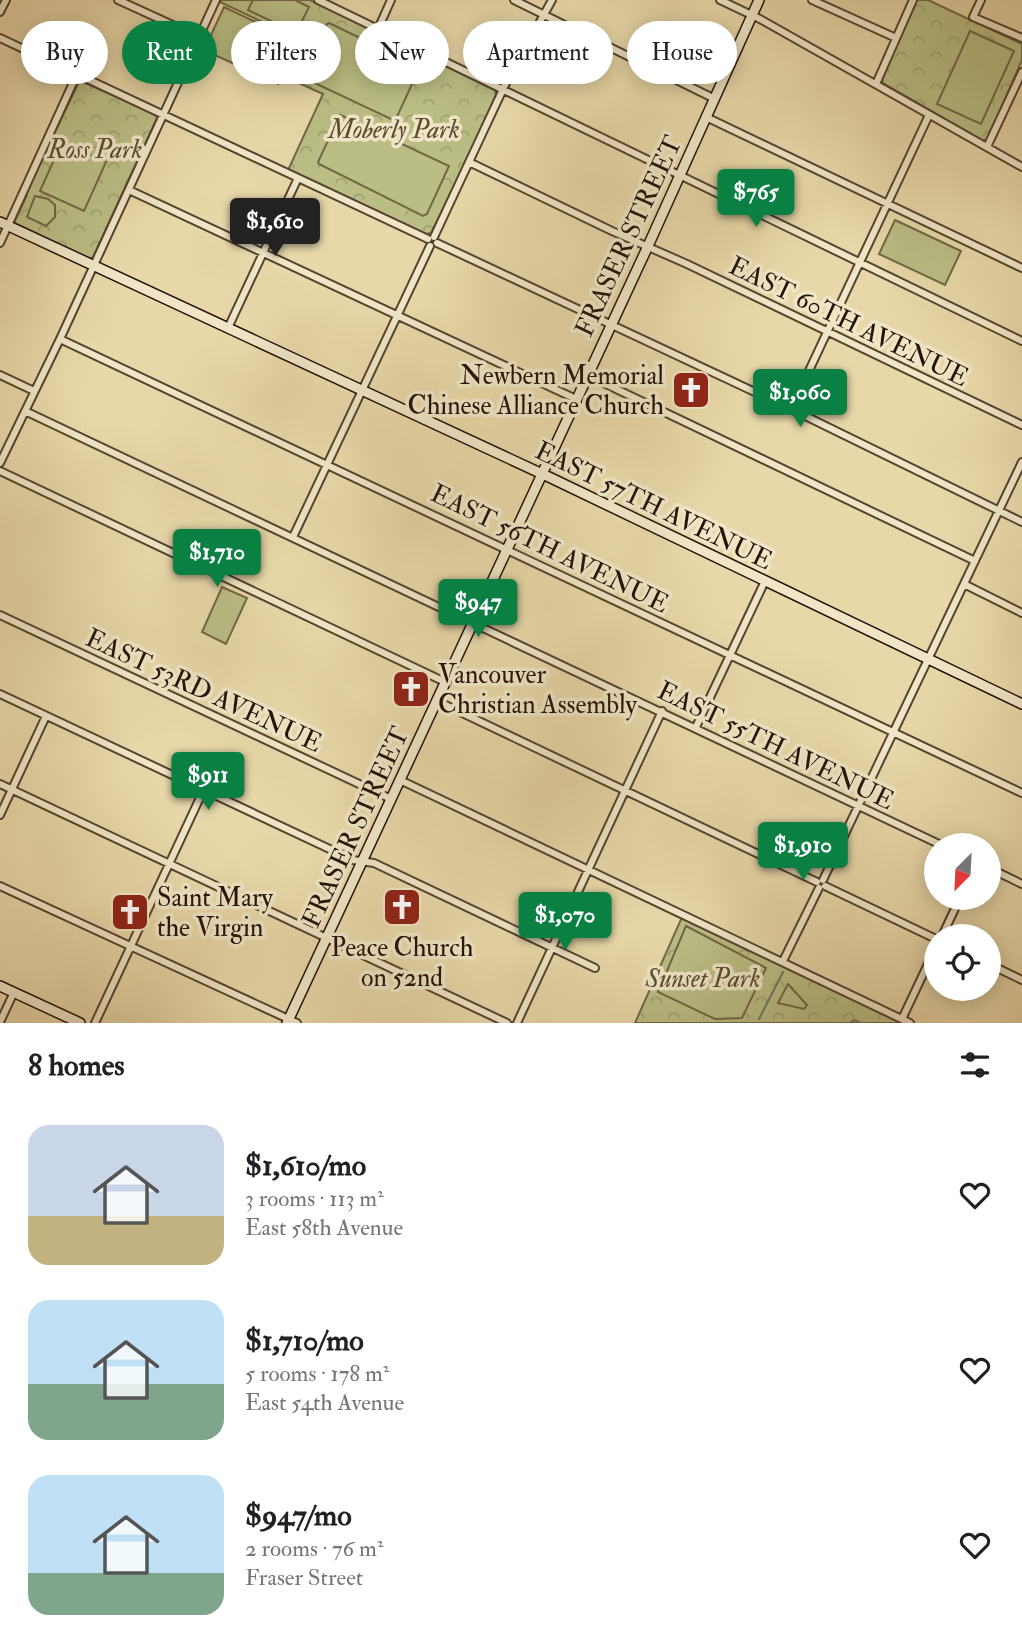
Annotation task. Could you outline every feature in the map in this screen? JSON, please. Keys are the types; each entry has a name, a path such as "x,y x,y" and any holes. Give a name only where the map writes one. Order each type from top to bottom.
{"street":[{"path":"0,12 6,0"},
{"path":"118,0 164,21"},
{"path":"206,21 216,0"},
{"path":"318,0 361,21"},
{"path":"382,21 391,0"},
{"path":"514,0 715,99"},
{"path":"293,537 503,90 552,0"},
{"path":"720,0 752,15 1022,167"},
{"name":"FRASER STREET","path":"291,1022 327,937 648,246 759,0"},
{"path":"812,0 896,38"},
{"path":"876,85 913,0"},
{"path":"981,0 974,16 1022,38"},
{"path":"0,38 21,48"},
{"path":"449,64 1022,341"},
{"path":"987,147 1022,72"},
{"path":"0,243 4,224 72,84"},
{"path":"99,84 791,409 1022,522"},
{"path":"0,463 178,84"},
{"path":"791,409 929,115"},
{"path":"706,117 1022,268"},
{"name":"EAST 60TH AVENUE","path":"469,162 1022,425"},
{"path":"229,328 298,178"},
{"path":"129,190 576,399"},
{"name":"EAST 57TH AVENUE","path":"4,224 541,474 1022,704"},
{"name":"EAST 56TH AVENUE","path":"60,339 1022,793"},
{"path":"0,375 34,391"},
{"path":"587,375 975,561"},
{"name":"EAST 55TH AVENUE","path":"25,411 924,837"},
{"path":"783,961 1022,462"},
{"path":"0,471 445,682"},
{"path":"696,727 765,581"},
{"path":"964,584 1022,613"},
{"name":"EAST 53RD AVENUE","path":"0,615 391,799"},
{"path":"0,694 353,860 374,863 595,968"},
{"path":"437,701 924,933"},
{"path":"517,1023 662,711"},
{"path":"0,815 46,716"},
{"path":"400,780 910,1023"},
{"path":"0,784 507,1023"},
{"path":"94,1023 204,789"},
{"path":"1001,874 1022,884"},
{"path":"0,886 291,1022"},
{"path":"1001,970 1022,980"},
{"path":"902,1019 924,972"},
{"path":"0,986 80,1023"},
{"path":"0,1022 14,992"}],"green space":[{"path":"253,0 295,0 309,7 302,21 271,21 248,10"},
{"name":"Moberly Park","path":"310,0 355,22 355,84 449,84 449,68 463,74 463,84 483,84 495,90 496,95 487,120 431,233 426,234 289,168 323,94 301,84 341,84 341,21 260,21 220,2"},
{"path":"915,0 928,0 1022,44 1022,60 987,140 982,140 883,83 882,79"},
{"path":"224,7 254,21 231,21 231,62 217,56 217,22"},
{"path":"341,29 355,36 355,84 412,84 395,121 317,84 341,84"},
{"path":"970,31 1014,51 981,124 937,104"},
{"name":"Ross Park","path":"78,84 88,84 155,114 157,118 90,259 14,223 27,195 25,185 52,132 55,132"},
{"path":"340,115 449,166 427,214 423,216 319,164"},
{"path":"62,142 106,162 84,211 40,191"},
{"path":"35,196 48,199 55,205 55,217 46,226 27,217"},
{"path":"895,220 961,251 945,285 879,254"},
{"path":"222,587 247,598 226,644 202,632"},
{"name":"Sunset Park","path":"682,917 901,1023 635,1023"},
{"path":"686,926 766,968 742,1018 715,1019 658,992"},
{"path":"788,984 807,1005 804,1009 778,1003"}],"waterway":[{"path":"759,1019 783,972"},
{"path":"851,1022 854,1020 861,1023"}],"place":[{"name":"Newbern Memorial Chinese Alliance Church","path":"691,390"},
{"name":"Vancouver Christian Assembly","path":"411,689"},
{"name":"Peace Church on 52nd","path":"402,907"},
{"name":"Saint Mary the Virgin","path":"130,912"}]}
